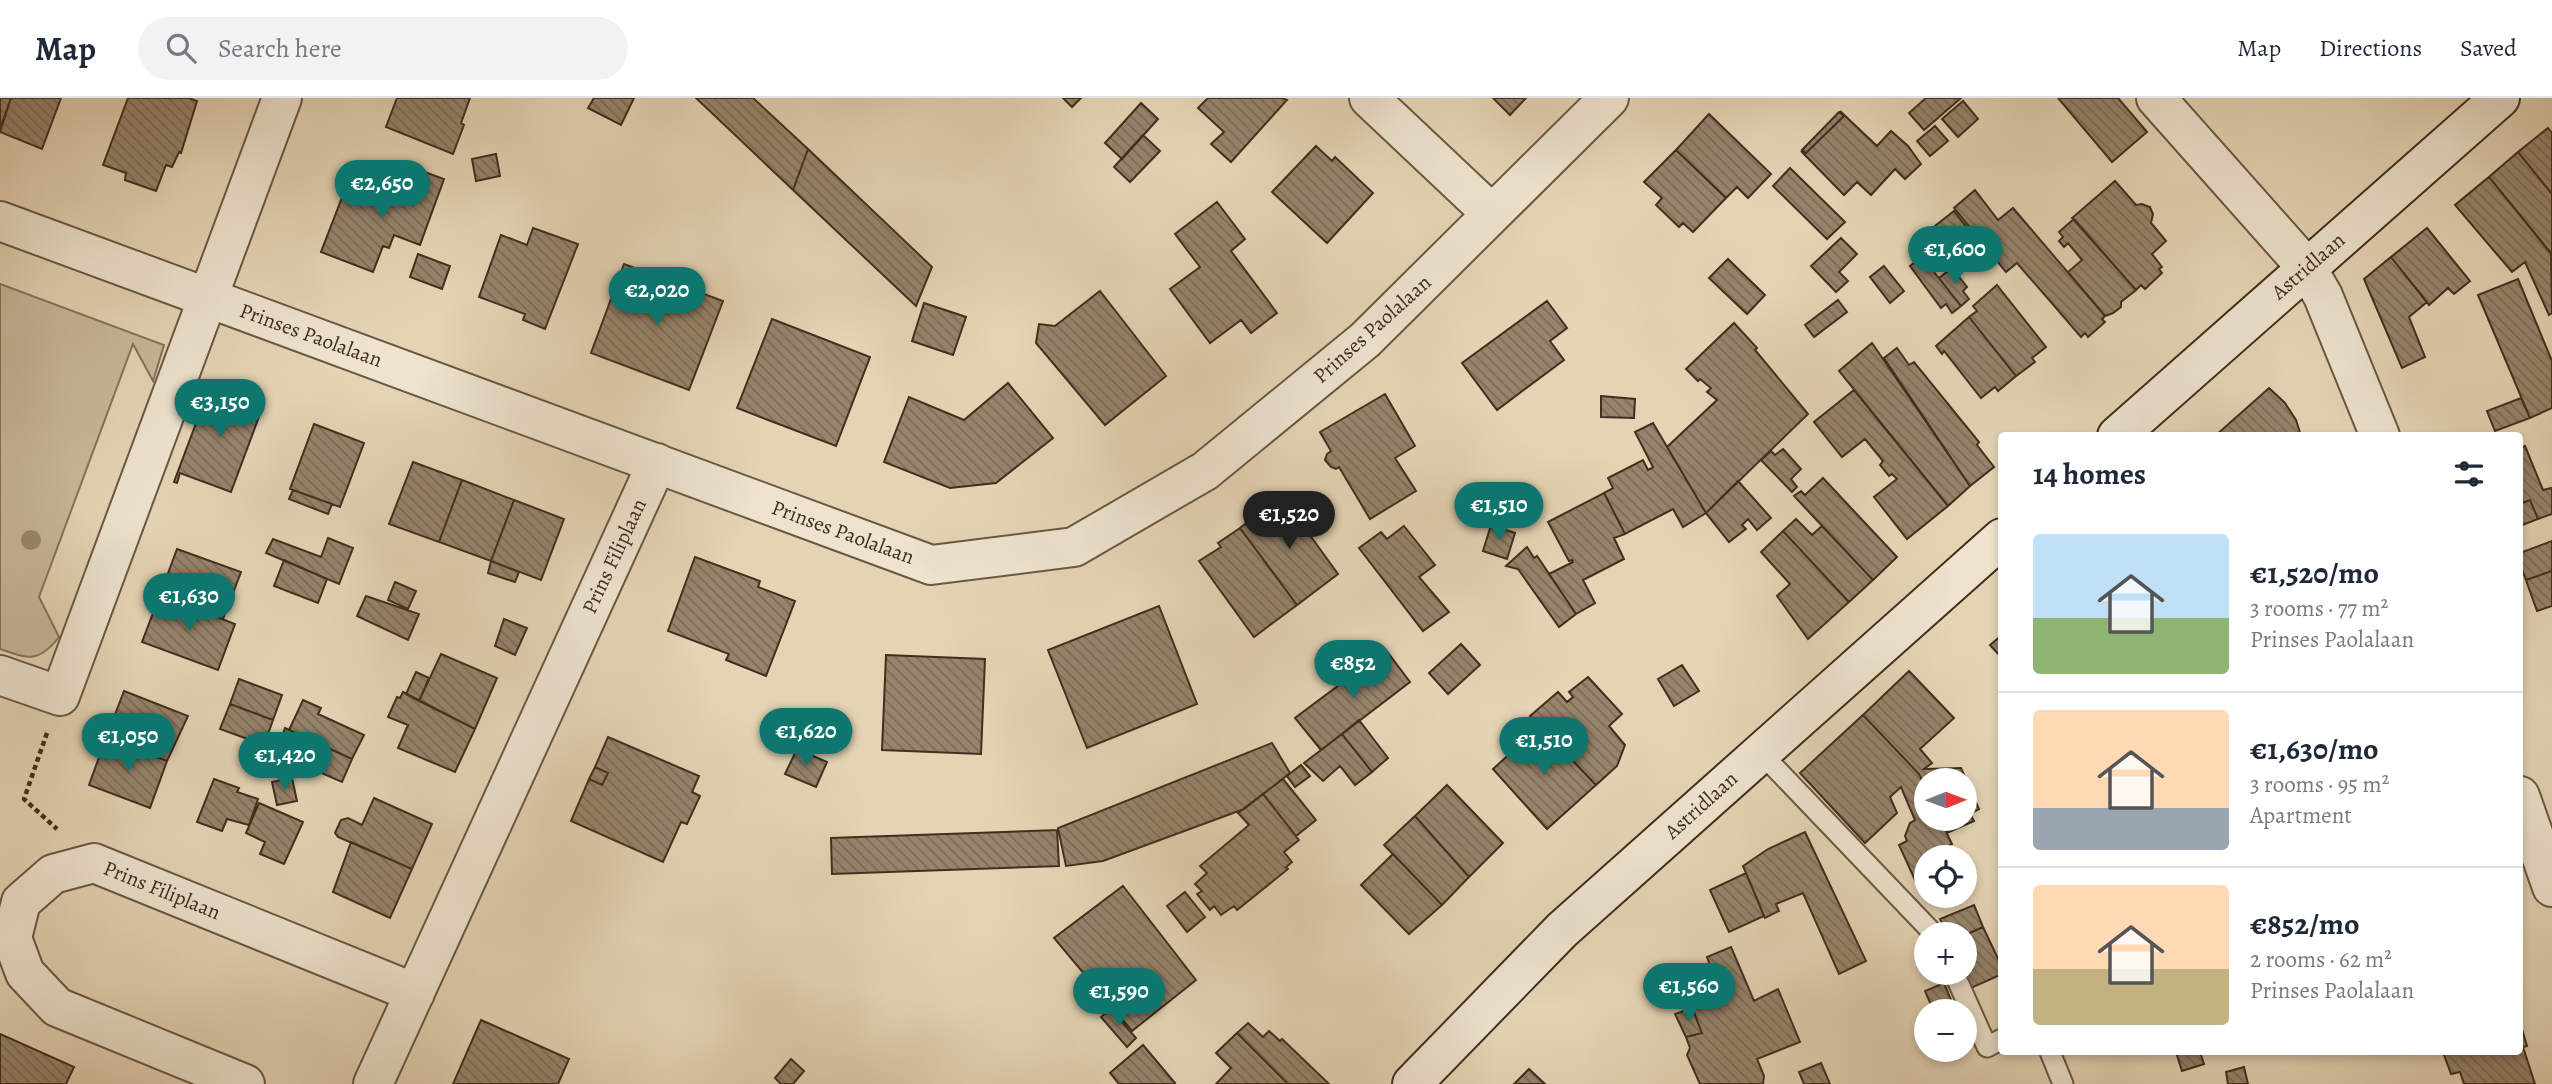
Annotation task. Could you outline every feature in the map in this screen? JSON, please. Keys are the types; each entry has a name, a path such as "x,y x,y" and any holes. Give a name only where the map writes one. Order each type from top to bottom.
{"street":[{"path":"0,675 60,696 282,98"},
{"path":"1369,98 1492,214"},
{"name":"Prinses Paolalaan","path":"0,221 931,565 1073,547 1205,471 1365,340 1609,98"},
{"path":"2156,98 2307,268 2323,296 2378,432"},
{"name":"Astridlaan","path":"2122,432 2500,98"},
{"name":"Prins Filiplaan","path":"373,1084 657,463"},
{"name":"Astridlaan","path":"1412,1084 1562,930 1998,542"},
{"path":"2523,805 2552,887"},
{"name":"Prins Filiplaan","path":"245,1084 57,1007 25,973 12,939 21,901 53,874 94,863 415,993"}],"lane":[{"path":"1760,752 1923,922"},
{"path":"1959,985 1987,1047 1998,1041"},
{"path":"2051,1055 2063,1084"}],"path":[{"path":"60,696 24,799 94,863"}],"shaded area":[{"path":"0,284 164,345 153,381 133,344 39,597 59,637 45,651 32,656 0,649"}],"building":[{"path":"0,98 11,98 0,129"},
{"path":"11,98 61,98 42,149 0,132"},
{"path":"128,98 189,98 197,101 181,153 179,152 172,167 166,165 156,191 125,180 126,173 103,165"},
{"path":"397,98 470,98 461,123 464,125 453,154 386,127"},
{"path":"594,98 634,98 621,125 588,108"},
{"path":"696,98 753,98 808,149 793,190"},
{"path":"1063,98 1081,98 1072,107"},
{"path":"1208,98 1287,100 1231,162 1211,144 1224,132 1198,108"},
{"path":"1493,98 1526,98 1510,115"},
{"path":"1926,98 1961,98 1924,130 1909,113"},
{"path":"2058,98 2118,98 2147,132 2112,162"},
{"path":"1963,101 1978,119 1958,137 1942,119"},
{"path":"1141,103 1158,119 1122,159 1105,143"},
{"path":"1840,111 1877,146 1891,131 1908,146 1921,164 1905,179 1895,169 1871,195 1857,182 1844,195 1801,151 1806,153 1844,116"},
{"path":"1839,112 1844,116 1806,153 1802,150"},
{"path":"1709,114 1771,174 1748,198 1737,187 1726,198 1676,150"},
{"path":"1935,126 1948,141 1930,156 1917,141"},
{"path":"2548,128 2552,133 2552,194 2518,152"},
{"path":"1143,135 1160,151 1130,182 1114,167"},
{"path":"1316,146 1332,161 1335,157 1373,193 1327,243 1272,192"},
{"path":"808,149 932,267 916,306 793,190"},
{"path":"1676,150 1726,198 1693,232 1683,223 1679,227 1656,205 1662,198 1644,182"},
{"path":"2518,152 2552,194 2552,255 2489,177"},
{"path":"496,154 500,176 476,181 472,159"},
{"path":"1790,168 1845,222 1827,239 1773,186"},
{"path":"419,170 444,179 420,245 394,235 389,248 383,246 373,272 321,252 343,195 366,202 375,177 411,191"},
{"path":"2489,177 2551,253 2552,313 2549,315 2525,262 2512,272 2455,205"},
{"path":"2115,181 2136,205 2150,207 2153,214 2151,223 2166,241 2152,254 2162,267 2159,269 2162,273 2145,289 2141,285 2136,290 2072,218"},
{"path":"1975,190 1998,220 2013,208 2105,316 2102,319 2105,322 2088,337 2085,333 2081,337 2017,263 2006,272 1954,208"},
{"path":"1217,202 1245,239 1231,251 1277,313 1251,333 1241,320 1210,343 1170,289 1200,267 1175,234"},
{"path":"1954,211 1980,244 1962,259 1935,226"},
{"path":"2074,219 2136,290 2121,302 2121,307 2105,316 2068,272 2082,260 2068,243 2064,247 2059,241 2063,237 2059,232"},
{"path":"533,228 578,244 545,329 523,320 525,314 479,297 501,235 527,245"},
{"path":"2427,228 2470,281 2454,294 2448,288 2429,305 2391,257"},
{"path":"1841,238 1857,254 1839,272 1848,281 1836,292 1811,266"},
{"path":"418,254 450,266 442,289 410,277"},
{"path":"1922,257 1961,306 1952,313 1946,304 1941,308 1910,266"},
{"path":"2391,257 2427,302 2409,317 2425,357 2402,368 2364,279"},
{"path":"1728,259 1765,295 1747,314 1709,278"},
{"path":"624,264 723,301 689,390 591,353"},
{"path":"1884,266 1904,291 1890,303 1870,277"},
{"path":"1952,268 1967,287 1963,291 1969,299 1961,306 1939,278"},
{"path":"2518,279 2552,361 2552,408 2530,418 2478,295"},
{"path":"1997,285 2046,347 2032,358 2035,362 2016,376 1969,317 1977,311 1973,306"},
{"path":"1100,291 1166,376 1105,425 1036,343 1039,324 1055,326"},
{"path":"1838,300 1847,312 1814,337 1805,325"},
{"path":"1547,301 1567,328 1550,341 1564,360 1497,410 1462,363"},
{"path":"924,303 966,317 953,355 912,341"},
{"path":"1969,317 2016,376 1998,391 1995,387 1981,398 1944,351 1942,354 1936,346"},
{"path":"772,319 870,357 836,446 737,408"},
{"path":"1734,323 1808,414 1706,513 1667,447 1717,400 1707,392 1711,388 1700,379 1698,381 1686,369"},
{"path":"1872,343 1970,486 1948,506 1839,371"},
{"path":"1897,348 1909,365 1914,362 1979,442 1977,445 1994,467 1970,486 1884,358"},
{"path":"1008,383 1053,438 996,483 950,488 884,462 909,397 964,420"},
{"path":"210,386 263,406 231,492 180,473 177,483 174,482"},
{"path":"2269,388 2285,403 2300,432 2220,432"},
{"path":"1854,390 1948,506 1907,539 1874,497 1897,479 1892,474 1889,476 1880,465 1883,461 1865,439 1842,457 1814,422"},
{"path":"1385,394 1415,446 1395,458 1416,491 1370,519 1339,467 1331,467 1325,460 1331,451 1320,432"},
{"path":"1601,396 1635,399 1634,418 1601,417"},
{"path":"2521,398 2530,418 2495,431 2487,411"},
{"path":"1653,423 1706,513 1683,527 1673,509 1625,534 1604,493 1613,488 1608,478 1643,460 1648,470 1653,467 1635,432"},
{"path":"314,424 364,443 340,507 290,489"},
{"path":"2525,446 2543,490 2551,488 2552,491 2552,514 2538,519 2530,500 2523,503"},
{"path":"1783,449 1801,469 1791,479 1797,487 1792,492 1761,460 1771,451 1775,455"},
{"path":"413,462 462,480 439,542 389,524"},
{"path":"1823,478 1897,557 1873,580 1794,496 1801,491 1805,495"},
{"path":"462,480 514,500 491,561 439,542"},
{"path":"1738,481 1771,518 1757,530 1748,519 1742,525 1746,529 1729,542 1706,513"},
{"path":"293,490 332,504 328,514 289,499"},
{"path":"1604,493 1625,534 1614,538 1624,559 1583,580 1595,603 1576,614 1549,574 1573,562 1569,561 1548,522"},
{"path":"1283,498 1338,574 1297,605 1240,528 1261,512 1263,515"},
{"path":"514,500 564,519 541,580 491,561"},
{"path":"2530,500 2538,519 2523,525 2523,503"},
{"path":"1796,519 1812,535 1822,526 1873,580 1849,602 1783,531"},
{"path":"1491,525 1515,533 1507,559 1483,551"},
{"path":"1404,526 1435,565 1419,577 1449,612 1423,631 1359,548 1381,532 1387,539"},
{"path":"1240,528 1297,605 1254,637 1199,561 1221,547 1218,543"},
{"path":"1783,531 1849,602 1808,639 1777,596 1790,584 1761,552"},
{"path":"328,538 353,548 339,584 266,553 273,539 321,557"},
{"path":"2552,541 2552,571 2526,580 2523,572 2523,552"},
{"path":"1527,547 1534,558 1537,556 1576,614 1559,627 1518,569 1506,566"},
{"path":"177,549 241,572 223,619 160,595"},
{"path":"695,557 760,581 758,587 795,601 766,676 726,660 729,654 668,631"},
{"path":"284,560 327,579 318,603 274,586"},
{"path":"491,561 519,572 515,582 488,573"},
{"path":"2552,571 2552,606 2537,611 2526,580"},
{"path":"395,582 416,591 408,609 388,600"},
{"path":"160,595 235,624 218,670 142,642"},
{"path":"366,596 419,614 408,640 357,616"},
{"path":"1159,606 1197,704 1087,748 1048,650"},
{"path":"504,619 527,628 515,655 495,646"},
{"path":"1998,638 1998,654 1990,645"},
{"path":"1461,644 1480,665 1448,694 1429,673"},
{"path":"1386,650 1410,682 1321,750 1295,718"},
{"path":"441,654 497,678 475,729 419,701"},
{"path":"886,655 985,659 981,754 882,750"},
{"path":"1682,665 1699,691 1674,706 1658,679"},
{"path":"1909,671 1954,718 1920,749 1932,763 1925,768 1914,769 1863,715"},
{"path":"416,672 429,678 419,701 406,694"},
{"path":"1588,677 1622,714 1609,726 1625,745 1617,766 1596,785 1530,716 1558,692 1567,702 1573,697 1569,692"},
{"path":"239,679 282,695 273,720 230,704"},
{"path":"124,691 188,716 167,761 106,738"},
{"path":"403,692 475,729 455,772 398,748 408,725 388,717 397,697 400,698"},
{"path":"303,700 321,708 318,714 364,735 352,759 289,730"},
{"path":"230,704 273,720 264,745 220,729"},
{"path":"1863,715 1914,769 1914,818 1901,787 1890,797 1897,813 1865,843 1800,773"},
{"path":"1359,720 1388,758 1372,772 1342,734"},
{"path":"1540,726 1596,785 1547,829 1493,769"},
{"path":"285,728 352,759 342,782 299,763 297,769 274,759"},
{"path":"1342,734 1372,772 1355,785 1340,766 1323,781 1304,763"},
{"path":"608,737 699,776 692,792 700,796 687,824 681,822 663,862 571,821 589,779 602,785 608,773 595,767"},
{"path":"106,738 167,761 150,808 89,785"},
{"path":"1272,743 1290,773 1244,809 1103,861 1066,866 1058,828"},
{"path":"797,749 827,762 816,787 785,774"},
{"path":"1301,765 1310,776 1295,787 1287,776"},
{"path":"595,767 608,773 602,785 589,779"},
{"path":"292,778 297,801 277,805 272,782"},
{"path":"214,779 239,788 237,792 258,799 249,825 227,819 222,831 197,822"},
{"path":"1283,779 1316,820 1296,836 1263,794"},
{"path":"1447,785 1503,843 1469,877 1415,816"},
{"path":"1263,794 1299,840 1284,852 1292,862 1286,867 1288,869 1237,910 1234,906 1221,915 1214,906 1210,910 1197,894 1202,891 1195,884 1207,873 1200,866 1249,825 1238,813"},
{"path":"374,798 432,824 412,869 338,837 335,833 341,820 348,818 362,825"},
{"path":"259,803 303,822 284,864 260,854 265,842 246,833"},
{"path":"1415,816 1469,877 1442,905 1384,845"},
{"path":"1914,821 1914,831 1946,831 1952,844 1914,845 1914,878 1899,845 1907,841 1905,836 1910,823"},
{"path":"1057,830 1059,866 832,874 831,838"},
{"path":"1805,832 1866,961 1839,974 1803,893 1776,904 1779,911 1765,918 1743,866 1768,849"},
{"path":"351,842 412,869 390,918 333,892"},
{"path":"1393,854 1442,905 1409,934 1361,885"},
{"path":"1746,873 1764,916 1729,932 1710,890"},
{"path":"1123,886 1196,980 1132,1031 1054,938"},
{"path":"1185,892 1205,917 1187,932 1167,906"},
{"path":"1967,908 1975,908 1983,927 1977,930 1977,922 1941,922 1940,919"},
{"path":"1983,927 1998,959 1998,976 1971,988 1970,985 1977,985 1977,930"},
{"path":"1731,947 1754,1001 1778,989 1800,1042 1757,1059 1764,1076 1763,1084 1700,1084 1687,1055 1690,1048 1686,1037 1702,1033 1688,997 1682,994 1679,985 1683,976 1711,968 1707,957"},
{"path":"1945,985 1951,999 1928,999 1925,991"},
{"path":"1692,1008 1702,1033 1686,1037 1675,1014"},
{"path":"1110,1009 1136,1038 1127,1047 1101,1017"},
{"path":"481,1020 569,1059 558,1084 453,1084"},
{"path":"1248,1023 1263,1037 1269,1031 1280,1041 1282,1039 1329,1084 1288,1084 1237,1033"},
{"path":"1237,1033 1288,1084 1216,1084 1231,1068 1216,1053"},
{"path":"0,1034 74,1067 66,1084 0,1084"},
{"path":"1143,1045 1174,1084 1119,1084 1110,1073"},
{"path":"2523,1047 2535,1084 2464,1084 2460,1072 2451,1074 2444,1055 2523,1055"},
{"path":"2177,1055 2201,1055 2204,1064 2182,1071"},
{"path":"791,1059 804,1071 793,1084 781,1084 775,1078"},
{"path":"1821,1063 1830,1084 1804,1084 1799,1072"},
{"path":"2244,1067 2248,1084 2228,1084 2226,1072"},
{"path":"1529,1069 1545,1084 1514,1084"}]}
